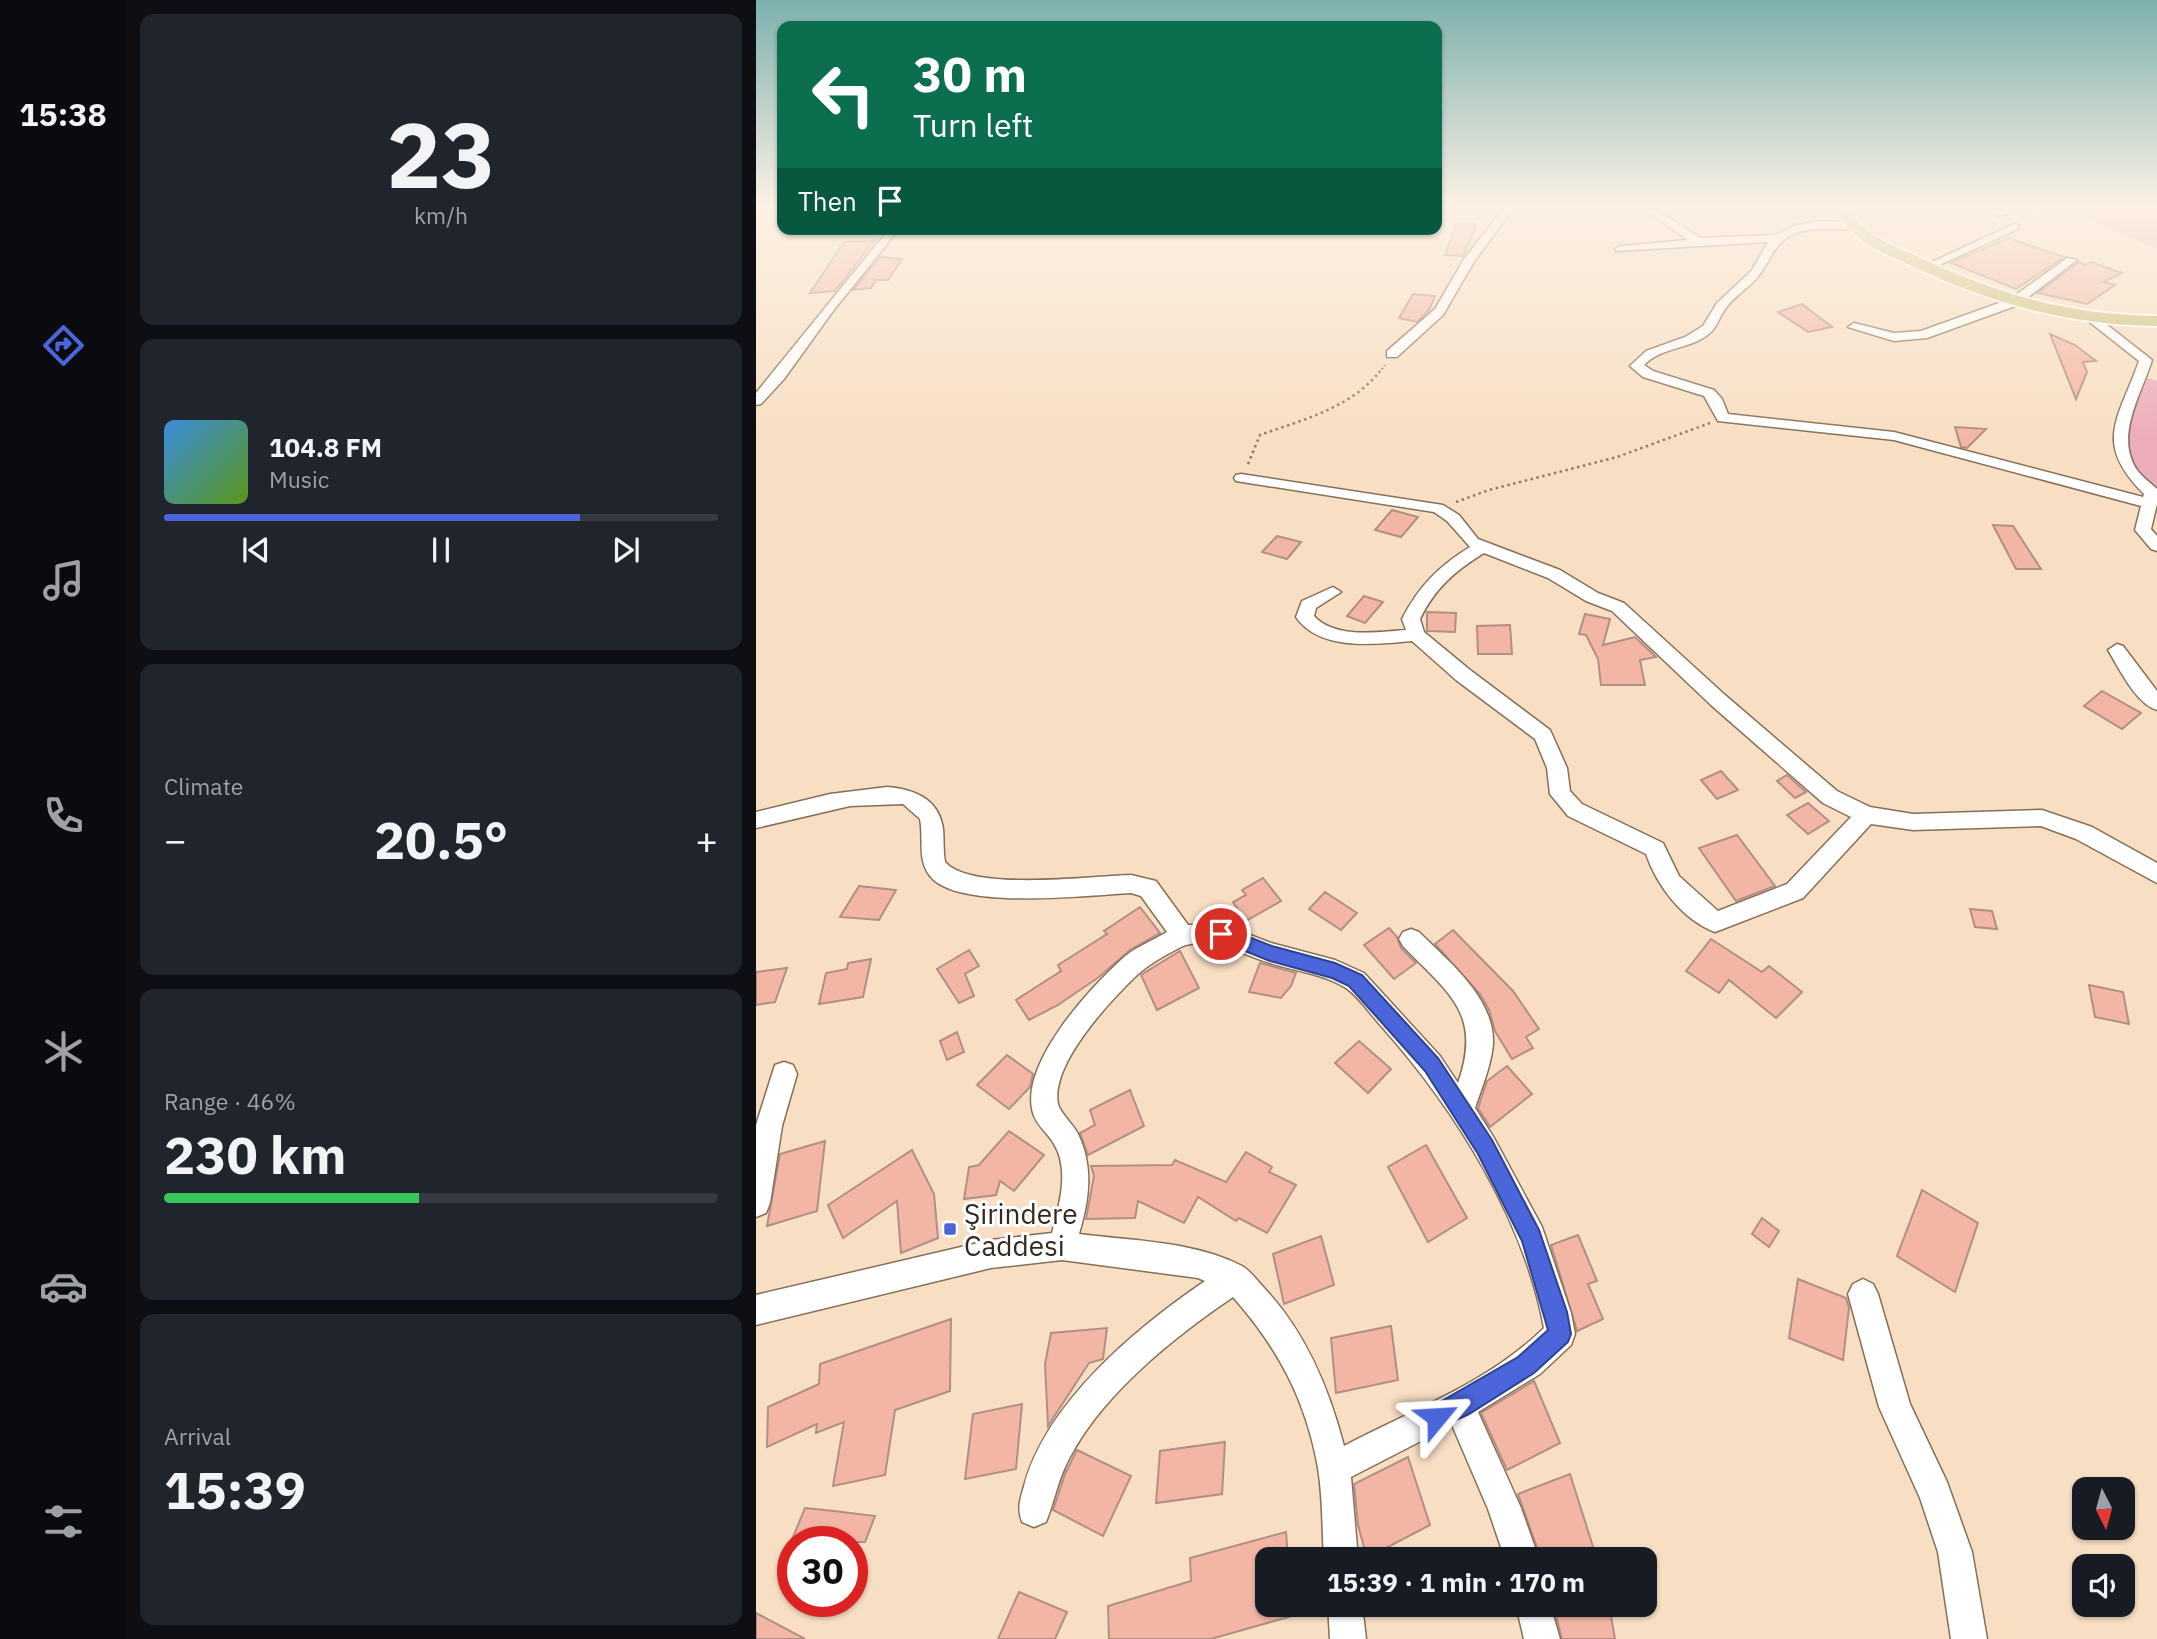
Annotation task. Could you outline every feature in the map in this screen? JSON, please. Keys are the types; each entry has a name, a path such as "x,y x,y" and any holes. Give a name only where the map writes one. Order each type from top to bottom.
{"main road":[{"path":"1970,284 2014,302 2092,320 2157,321"}],"street":[{"path":"756,401 780,377 848,284"},
{"path":"1392,354 1438,312 1457,284"},
{"path":"1745,284 1722,305 1706,329 1691,338 1642,357 1637,366 1648,374 1709,393 1716,399 1723,418 1894,436 2149,503"},
{"path":"1854,327 1894,337 1913,337 2014,302 2038,284"},
{"path":"2092,320 2146,360 2125,407 2120,428 2130,471 2152,493 2143,530 2157,545"},
{"path":"2134,351 2157,359"},
{"path":"1241,478 1438,508 1453,517 1472,542 1554,574 1592,597 1618,607 1718,700 1830,797 1866,815 1913,822 2042,818 2084,832 2157,874"},
{"path":"1482,547 1444,570 1424,592 1411,619 1416,635 1463,675 1543,735 1557,768 1560,794 1575,810 1655,849 1661,872 1683,898 1715,922 1795,891 1866,815"},
{"path":"1333,592 1308,604 1305,617 1314,627 1347,636 1416,635"},
{"path":"2117,650 2143,688 2157,703"},
{"path":"756,820 846,800 903,796 918,802 930,819 934,864 943,874 978,888 1131,884 1148,888 1182,935"},
{"path":"1062,1246 1074,1205 1077,1171 1073,1150 1061,1126 1045,1111 1045,1083 1054,1061 1096,1002 1131,965 1182,935 1221,934 1270,953 1335,971 1356,981 1432,1064 1510,1193 1532,1237 1556,1312 1560,1334 1526,1365 1460,1406 1365,1451 1334,1469"},
{"path":"1411,939 1451,982 1477,1019 1479,1039 1476,1068 1461,1109"},
{"path":"756,1203 769,1126 784,1074"},
{"path":"756,1310 991,1254 1062,1246 1198,1264 1235,1278 1265,1311 1300,1363 1320,1413 1334,1469 1340,1547"},
{"path":"1034,1510 1036,1496 1050,1462 1095,1394 1194,1305 1235,1278"},
{"path":"1863,1294 1895,1407 1935,1494 1955,1552 1969,1639"},
{"path":"1460,1406 1518,1547"},
{"path":"1346,1617 1348,1639"},
{"path":"1536,1617 1542,1639"}],"path":[{"path":"1241,478 1260,435 1321,412 1364,390 1376,380 1392,354"},
{"path":"1438,508 1489,490 1617,457 1723,418"}],"shaded area":[{"path":"2147,378 2157,381 2157,488 2134,471 2126,421"}],"building":[{"path":"816,284 840,284 835,291 810,293"},
{"path":"858,284 873,284 871,288 853,290"},
{"path":"2005,284 2023,284 2016,289"},
{"path":"2049,284 2115,285 2087,304 2038,293"},
{"path":"1413,294 1435,296 1429,310 1417,322 1399,318"},
{"path":"1802,304 1832,327 1808,332 1778,312"},
{"path":"2050,334 2075,345 2096,361 2083,362 2087,372 2076,399"},
{"path":"1955,427 1986,429 1967,448 1961,447"},
{"path":"1392,510 1418,517 1401,537 1375,530"},
{"path":"1993,525 2013,526 2041,569 2016,569"},
{"path":"1277,536 1301,542 1287,559 1262,552"},
{"path":"1364,596 1383,602 1365,623 1347,616"},
{"path":"1427,612 1456,613 1455,632 1427,631"},
{"path":"1585,614 1610,619 1603,645 1635,637 1656,657 1640,660 1645,685 1601,685 1598,659 1586,635 1579,634"},
{"path":"1510,625 1512,654 1478,654 1477,626"},
{"path":"2102,691 2141,713 2122,729 2084,706"},
{"path":"1721,771 1738,790 1717,799 1701,780"},
{"path":"1787,775 1806,792 1795,798 1777,781"},
{"path":"1808,803 1829,821 1808,834 1787,815"},
{"path":"1737,835 1775,886 1736,901 1699,848"},
{"path":"1263,878 1281,901 1246,921 1233,902 1246,895 1242,890"},
{"path":"859,886 896,890 879,920 840,917"},
{"path":"1325,892 1357,913 1341,930 1309,909"},
{"path":"1140,907 1160,933 1130,950 1099,977 1058,1005 1029,1020 1016,1000 1061,971 1058,965 1107,934 1104,931"},
{"path":"1970,909 1992,911 1997,929 1975,927"},
{"path":"1389,928 1397,937 1401,948 1416,963 1394,979 1364,945"},
{"path":"1453,930 1513,991 1539,1029 1526,1037 1533,1048 1512,1059 1495,1031 1489,1010 1480,994 1435,944"},
{"path":"1711,939 1762,972 1769,966 1802,992 1776,1018 1729,980 1719,993 1686,971"},
{"path":"969,950 979,966 965,974 974,996 959,1003 937,969"},
{"path":"1180,951 1199,988 1157,1010 1141,975"},
{"path":"871,959 863,997 819,1004 826,973 847,969 848,963"},
{"path":"1260,963 1296,973 1291,986 1281,998 1249,992"},
{"path":"787,968 775,1002 756,1005 756,972"},
{"path":"2089,985 2123,992 2129,1024 2095,1017"},
{"path":"957,1032 964,1052 947,1060 940,1041"},
{"path":"1359,1041 1391,1069 1368,1093 1335,1063"},
{"path":"1007,1055 1033,1074 1030,1087 1009,1109 977,1085"},
{"path":"1507,1066 1532,1094 1490,1127 1478,1108 1487,1081"},
{"path":"1130,1090 1144,1126 1088,1155 1080,1133 1095,1125 1090,1110"},
{"path":"1009,1131 1044,1155 1014,1191 1000,1181 996,1195 964,1199 969,1167 979,1165"},
{"path":"825,1141 817,1211 767,1226 780,1154"},
{"path":"1426,1145 1467,1218 1428,1242 1388,1167"},
{"path":"912,1150 934,1194 938,1238 901,1253 897,1201 843,1238 828,1205"},
{"path":"1246,1152 1272,1167 1269,1172 1296,1185 1267,1233 1239,1218 1236,1221 1198,1197 1184,1223 1138,1201 1135,1218 1086,1219 1094,1176 1091,1166 1172,1165 1175,1160 1226,1182"},
{"path":"1922,1190 1978,1223 1955,1292 1897,1256"},
{"path":"1762,1218 1779,1231 1769,1247 1752,1234"},
{"path":"1578,1235 1597,1281 1588,1284 1603,1319 1577,1331 1551,1245"},
{"path":"1321,1236 1334,1285 1284,1304 1273,1254"},
{"path":"1798,1279 1846,1298 1849,1308 1843,1360 1789,1338"},
{"path":"951,1319 950,1391 895,1410 885,1475 833,1486 844,1422 816,1433 817,1424 767,1447 768,1407 819,1384 820,1364"},
{"path":"1391,1326 1398,1380 1336,1393 1331,1338"},
{"path":"1107,1328 1103,1359 1089,1363 1048,1426 1045,1364 1051,1333"},
{"path":"1534,1381 1560,1443 1507,1470 1481,1413"},
{"path":"1022,1404 1016,1469 965,1479 973,1414"},
{"path":"1225,1442 1222,1494 1156,1503 1160,1451"},
{"path":"1077,1450 1131,1476 1103,1536 1053,1510 1065,1474"},
{"path":"1408,1457 1430,1525 1388,1547 1364,1547 1358,1525 1354,1484"},
{"path":"1570,1474 1593,1547 1537,1547 1518,1494"},
{"path":"805,1508 875,1516 868,1534 868,1526 798,1526"},
{"path":"1286,1532 1287,1547 1255,1547 1255,1617 1288,1617 1211,1639 1109,1639 1108,1606 1191,1581 1190,1558"},
{"path":"1019,1592 1067,1612 1055,1639 998,1639"},
{"path":"756,1613 805,1639 756,1639"},
{"path":"1556,1617 1611,1617 1615,1639 1562,1639"}],"place":[{"name":"Şirindere Caddesi","path":"950,1229"}],"route":[{"path":"1221,934 1270,953 1335,971 1356,981 1432,1064 1485,1147 1532,1237 1556,1312 1560,1334 1526,1365 1460,1406 1437,1417"}]}
